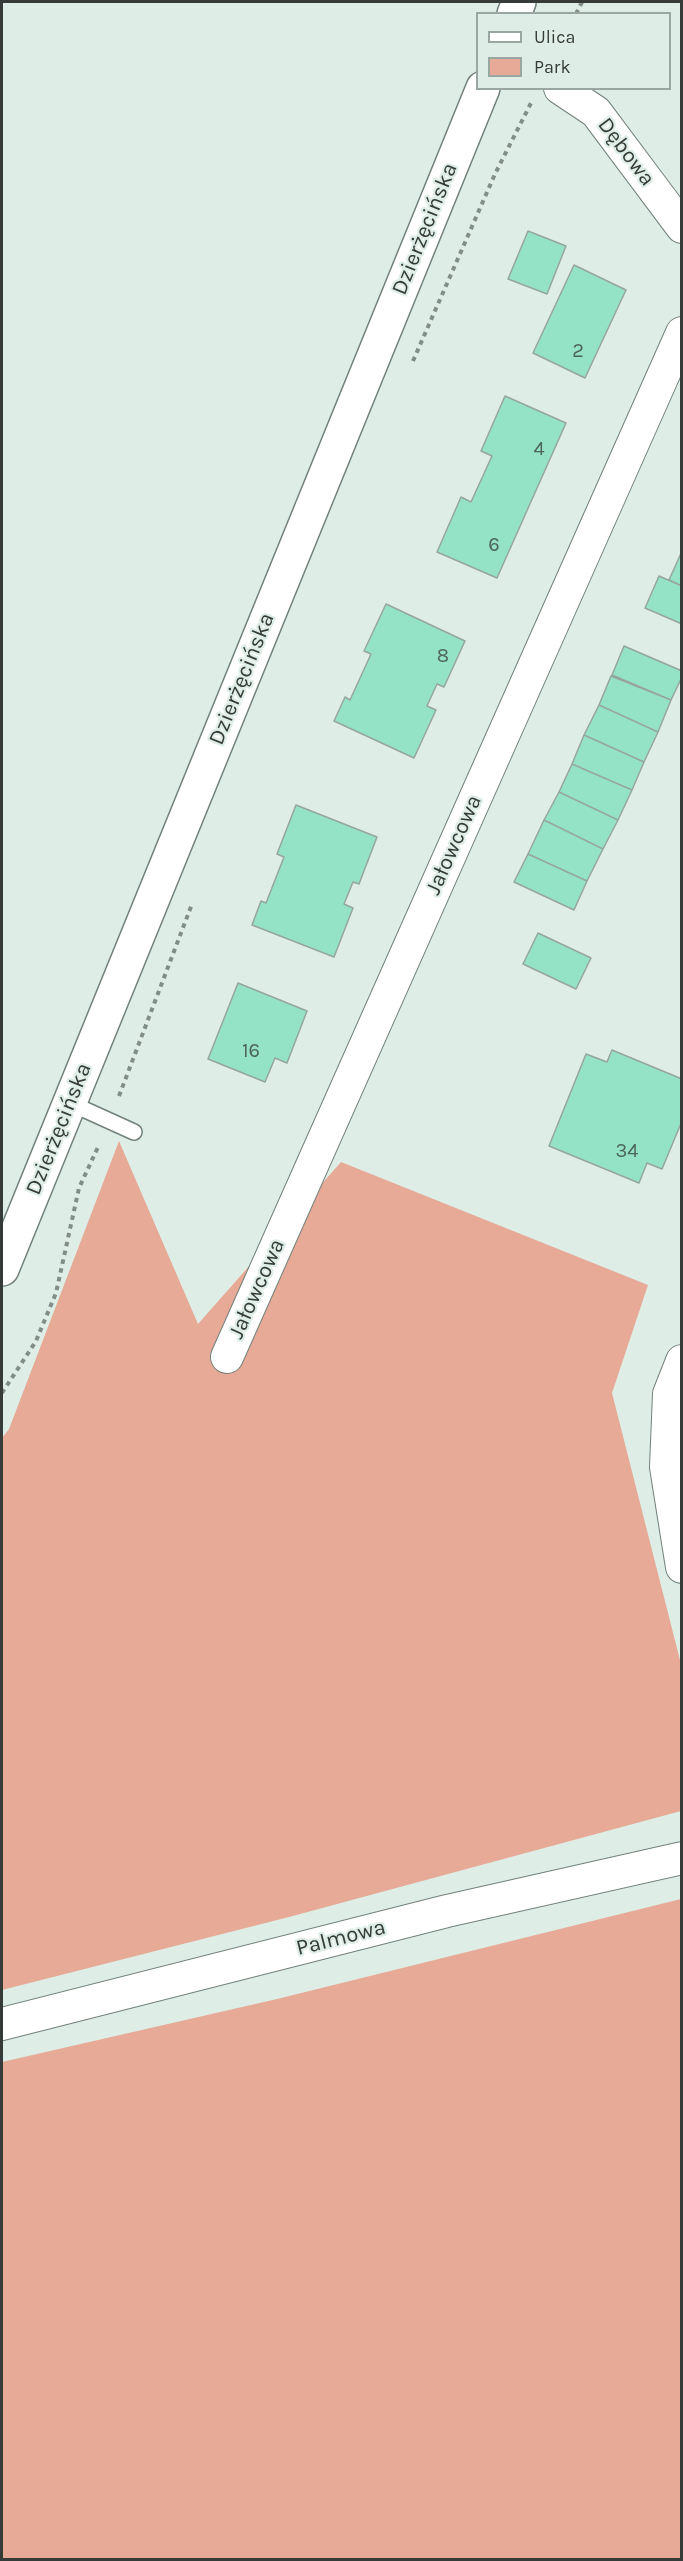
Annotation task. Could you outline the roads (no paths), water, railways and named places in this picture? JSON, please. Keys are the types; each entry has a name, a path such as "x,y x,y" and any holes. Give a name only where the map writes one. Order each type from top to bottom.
{"street":[{"name":"Dzierżęcińska","path":"2,1269 482,90"},
{"name":"Dębowa","path":"546,94 596,112 681,227"},
{"name":"Jałowcowa","path":"227,1357 681,333"},
{"path":"681,1361 669,1394 666,1467 681,1567"},
{"name":"Palmowa","path":"2,2024 447,1911 681,1858"}],"lane":[{"path":"70,1103 134,1131"}]}
